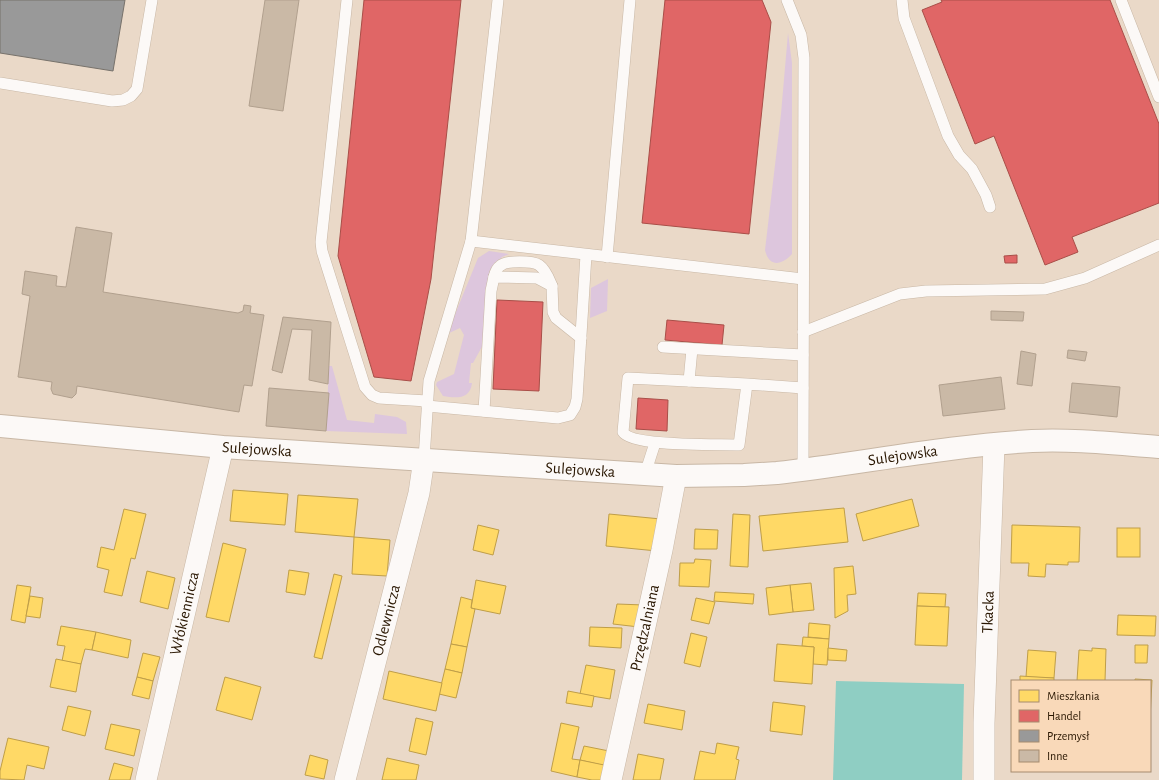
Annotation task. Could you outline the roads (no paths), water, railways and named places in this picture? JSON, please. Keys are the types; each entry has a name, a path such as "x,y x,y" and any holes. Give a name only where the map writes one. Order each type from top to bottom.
{"main road":[{"name":"Sulejowska","path":"0,426 224,446 676,476 744,475 803,470 1033,441 1105,442 1159,447"}],"street":[{"name":"Tkacka","path":"984,780 984,723 994,445"},
{"name":"Włókiennicza","path":"146,780 224,446"},
{"name":"Odlewnicza","path":"345,780 419,493 424,459"},
{"name":"Przędzalniana","path":"611,780 662,550 676,476"}],"lane":[{"path":"0,83 104,100 123,100 127,98 137,90 152,0"},
{"path":"347,0 321,242 322,251 365,387 372,395 379,398 484,411 558,418 570,416 575,407 577,398 586,255"},
{"path":"424,459 429,380 471,241 498,0"},
{"path":"607,257 630,0"},
{"path":"787,0 801,35 804,58 803,470"},
{"path":"902,0 904,18 948,136 959,155 972,169 986,195 990,207"},
{"path":"1121,0 1159,97"},
{"path":"471,241 803,279"},
{"path":"803,332 900,294 926,291 1045,289 1085,278 1159,245"},
{"path":"484,411 491,291 494,277 500,265 507,262 534,263 543,269 552,286 553,312 564,325 581,338"},
{"path":"494,277 537,278 552,286"},
{"path":"663,347 803,355"},
{"path":"689,381 692,349"},
{"path":"747,384 739,445 655,443 628,436 623,432 628,378 747,384 803,388"},
{"path":"646,474 655,443"}],"water":[{"path":"836,681 964,684 962,780 833,780"}]}
